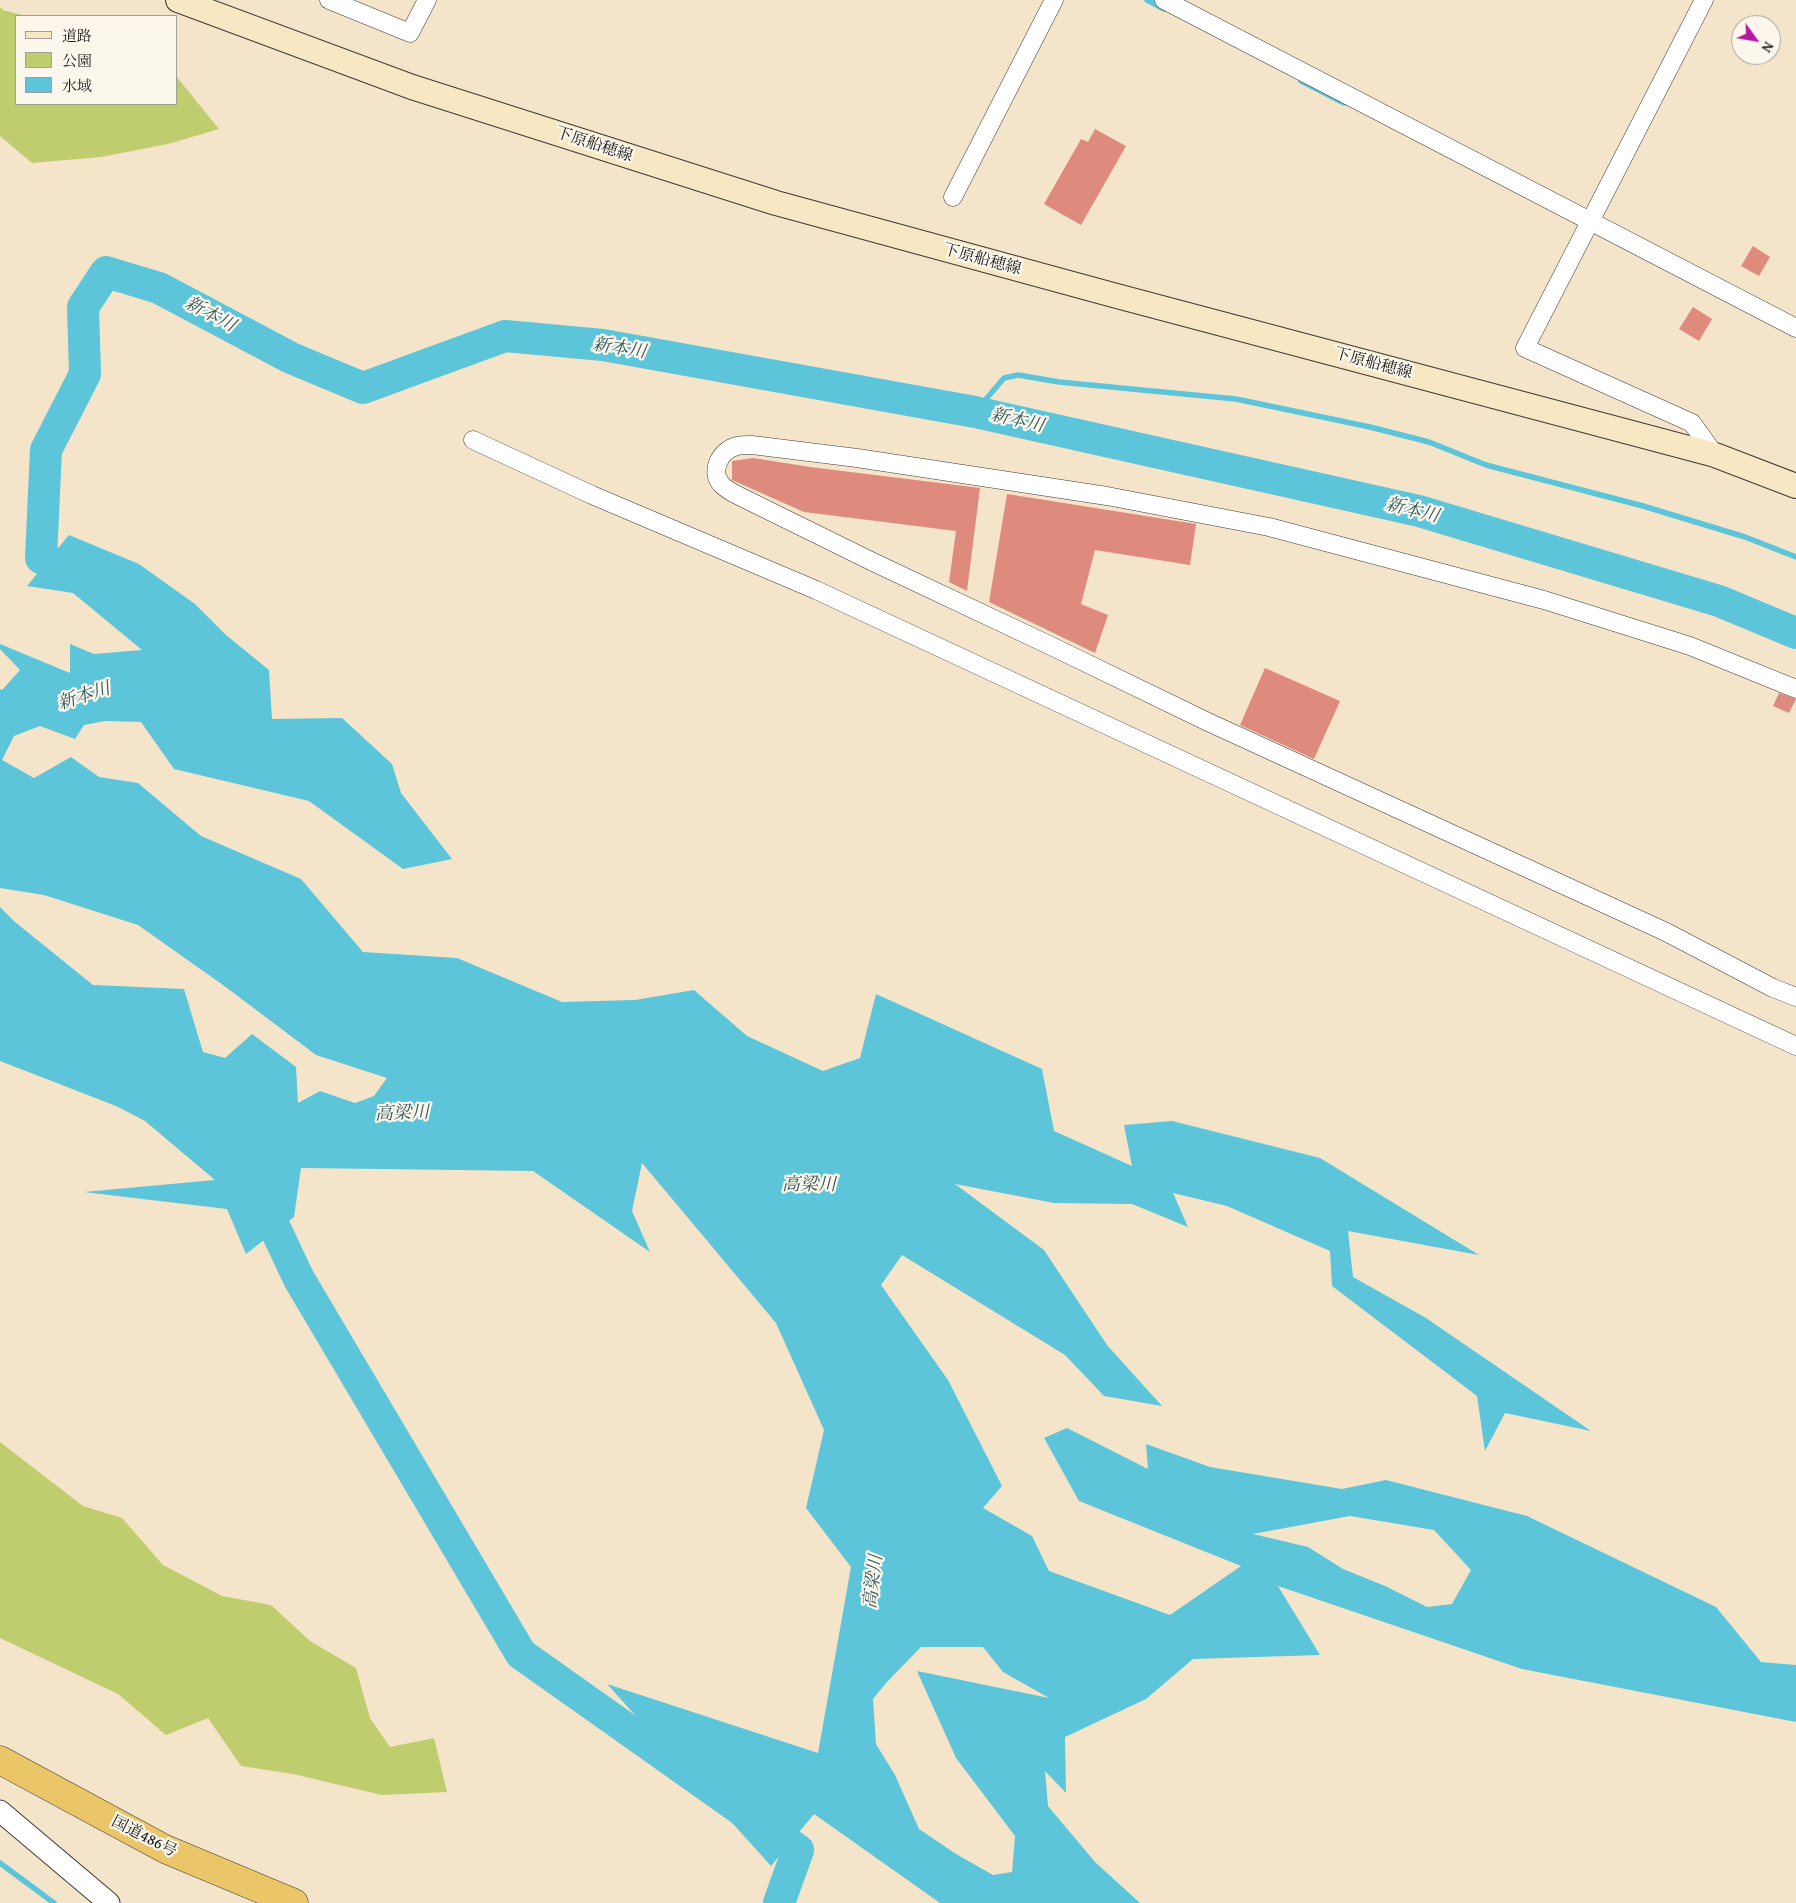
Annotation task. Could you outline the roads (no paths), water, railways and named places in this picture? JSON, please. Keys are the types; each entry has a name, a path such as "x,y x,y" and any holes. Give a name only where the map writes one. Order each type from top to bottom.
{"highway":[{"name":"国道486号","path":"0,1760 165,1849 294,1903"}],"main road":[{"name":"下原船穂線","path":"178,0 412,87 776,203 1122,298 1715,455 1796,486"}],"street":[{"path":"329,0 410,33 427,0"},
{"path":"953,197 1054,0"},
{"path":"1164,0 1796,328"},
{"path":"1704,0 1591,222 1524,348 1692,423 1715,455"},
{"path":"473,440 592,495 816,590 1796,1046"},
{"path":"1796,689 1690,646 1553,602 1269,527 1107,496 857,458 752,445 735,446 723,453 717,464 716,476 722,485 756,505 1208,722 1666,932 1773,988 1796,997"},
{"path":"0,1810 109,1903"}],"water":[{"name":"高梁川","path":"69,535 139,564 195,604 226,635 269,670 272,719 342,718 392,764 401,793 452,859 403,869 309,801 174,769 141,722 105,721 84,725 75,739 40,726 14,736 2,760 34,778 71,757 99,777 138,783 201,836 301,879 363,952 457,958 562,1002 635,1000 694,990 747,1036 823,1071 860,1058 876,994 1042,1069 1054,1131 1132,1166 1124,1125 1172,1121 1320,1158 1479,1255 1348,1231 1353,1277 1426,1318 1591,1431 1505,1413 1485,1451 1477,1396 1332,1286 1330,1251 1227,1206 1173,1193 1188,1227 1132,1204 1054,1203 955,1184 1044,1250 1107,1345 1162,1406 1104,1396 1065,1355 902,1255 881,1285 948,1380 1002,1486 983,1508 1032,1536 1049,1571 1170,1615 1241,1566 1079,1501 1044,1438 1067,1428 1148,1469 1146,1444 1210,1467 1342,1489 1386,1480 1527,1516 1716,1607 1761,1662 1796,1665 1796,1722 1522,1669 1278,1586 1320,1655 1193,1659 1146,1699 1065,1737 1066,1793 1045,1771 1048,1806 1095,1862 1140,1903 940,1903 814,1814 771,1866 607,1684 818,1753 851,1567 806,1508 824,1430 776,1323 642,1163 632,1211 650,1252 533,1171 301,1168 294,1217 246,1254 227,1209 84,1192 215,1180 145,1121 116,1106 0,1061 0,907 15,922 93,985 184,989 203,1052 225,1058 252,1034 296,1067 298,1103 320,1091 355,1103 374,1096 387,1078 316,1055 223,985 138,925 44,895 0,888 0,689 2,690 20,670 0,649 0,644 70,673 70,644 94,654 142,650 73,593 27,586","holes":["1350,1516 1434,1530 1471,1570 1452,1604 1427,1607 1385,1586 1343,1569 1308,1547 1253,1534","921,1647 983,1647 1003,1672 1049,1698 917,1671 956,1758 1015,1836 1012,1872 993,1875 956,1854 919,1829 895,1775 876,1744 873,1699"]}],"waterway":[{"path":"1147,0 1164,9"},
{"path":"1301,81 1344,103"},
{"name":"新本川","path":"87,580 41,558 46,450 85,374 83,307 106,272 159,288 291,358 363,388 505,336 603,345 975,412 1419,511 1719,601 1796,633"},
{"path":"975,412 1004,378 1018,375 1059,382 1236,399 1370,427 1429,442 1486,465 1643,506 1745,537 1796,557"},
{"path":"257,1190 299,1279 521,1654 798,1850 779,1903"},
{"path":"0,1863 54,1903"}]}
